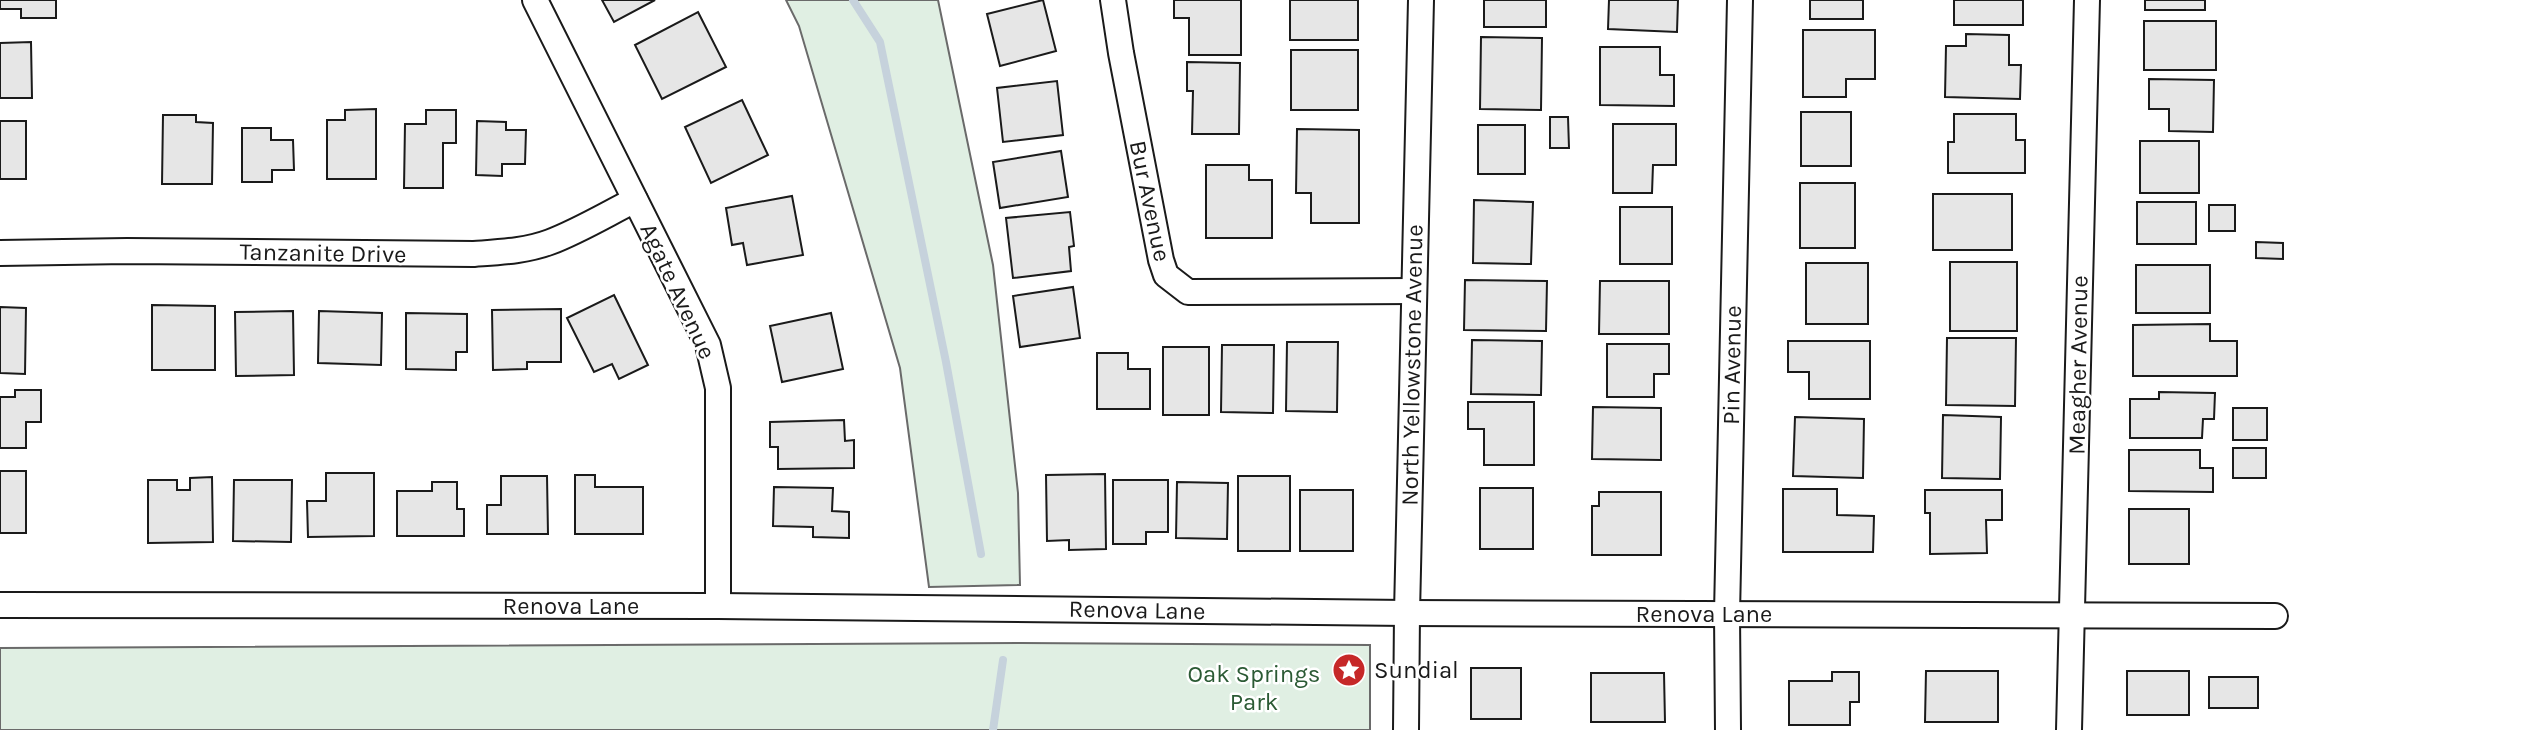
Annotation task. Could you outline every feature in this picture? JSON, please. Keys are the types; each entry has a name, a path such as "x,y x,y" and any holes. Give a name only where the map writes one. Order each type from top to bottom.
{"street":[{"name":"Agate Avenue","path":"535,0 708,345 718,388 718,606"},
{"name":"Bur Avenue","path":"1113,0 1131,105 1166,275 1188,292 1414,291"},
{"name":"North Yellowstone Avenue","path":"1406,730 1406,613 1421,0"},
{"name":"Pin Avenue","path":"1728,730 1727,614 1740,0"},
{"name":"Meagher Avenue","path":"2069,730 2087,0"},
{"name":"Tanzanite Drive","path":"0,253 484,253 530,248 552,241 635,200"},
{"name":"Renova Lane","path":"0,605 718,606 1406,613 2275,616"}],"green space":[{"path":"786,0 938,0 993,265 1018,493 1020,585 929,587 900,368 799,26"},
{"name":"Oak Springs Park","path":"1021,643 1370,645 1370,730 0,730 0,648"}],"building":[{"path":"0,0 56,0 56,18 21,18 21,9 0,9"},
{"path":"602,0 655,0 614,22"},
{"path":"1043,0 1056,51 1000,66 987,14"},
{"path":"1174,0 1241,0 1241,55 1189,55 1189,18 1174,18"},
{"path":"1290,0 1358,0 1358,40 1290,40"},
{"path":"1484,0 1546,0 1546,27 1484,27"},
{"path":"1609,0 1678,0 1677,32 1608,29"},
{"path":"1810,0 1863,0 1863,19 1810,19"},
{"path":"1954,0 2023,0 2023,25 1954,25"},
{"path":"2145,0 2205,0 2205,10 2145,10"},
{"path":"698,12 726,67 662,99 635,45"},
{"path":"2144,21 2216,21 2216,70 2144,70"},
{"path":"1803,30 1875,30 1875,79 1846,79 1846,97 1803,97"},
{"path":"1966,34 2009,35 2009,65 2021,65 2020,99 1945,97 1946,46 1966,46"},
{"path":"1481,37 1542,38 1541,110 1480,109"},
{"path":"31,42 32,98 0,98 0,43"},
{"path":"1600,47 1660,47 1660,75 1674,75 1674,106 1600,105"},
{"path":"1291,50 1358,50 1358,110 1291,110"},
{"path":"1187,62 1240,63 1239,134 1192,134 1193,91 1187,91"},
{"path":"2149,79 2214,80 2213,132 2169,131 2169,109 2149,109"},
{"path":"1057,81 1063,135 1003,142 997,88"},
{"path":"742,100 768,155 711,183 685,127"},
{"path":"376,109 376,179 327,179 327,120 345,120 345,110"},
{"path":"426,110 456,110 456,143 443,143 443,188 404,188 405,124 426,124"},
{"path":"1801,112 1851,112 1851,166 1801,166"},
{"path":"1954,114 2016,114 2016,140 2025,140 2025,173 1948,173 1948,142 1954,142"},
{"path":"163,115 196,115 196,122 213,123 212,184 162,184"},
{"path":"1550,117 1568,117 1569,148 1550,148"},
{"path":"0,121 26,121 26,179 0,179"},
{"path":"477,121 506,122 506,130 526,130 525,164 502,164 502,176 476,175"},
{"path":"1613,124 1676,124 1676,165 1653,165 1652,193 1613,193"},
{"path":"1478,125 1525,125 1525,174 1478,174"},
{"path":"242,128 271,128 271,140 293,140 294,170 272,170 272,182 242,182"},
{"path":"1297,129 1359,130 1359,223 1311,223 1311,193 1296,193"},
{"path":"2140,141 2199,141 2199,193 2140,193"},
{"path":"1061,151 1068,197 1000,208 993,162"},
{"path":"1206,165 1249,165 1249,180 1272,180 1272,238 1206,238"},
{"path":"1800,183 1855,183 1855,248 1800,248"},
{"path":"1933,194 2012,194 2012,250 1933,250"},
{"path":"792,196 803,255 747,265 743,243 732,245 726,208"},
{"path":"1474,200 1533,202 1531,264 1473,263"},
{"path":"2137,202 2196,202 2196,244 2137,244"},
{"path":"2209,205 2235,205 2235,231 2209,231"},
{"path":"1620,207 1672,207 1672,264 1620,264"},
{"path":"1070,212 1074,246 1069,247 1071,271 1013,278 1006,218"},
{"path":"2256,242 2283,243 2283,259 2256,258"},
{"path":"1950,262 2017,262 2017,331 1950,331"},
{"path":"1806,263 1868,263 1868,324 1806,324"},
{"path":"2136,265 2210,265 2210,313 2136,313"},
{"path":"1465,280 1547,281 1546,331 1464,330"},
{"path":"1600,281 1669,281 1669,334 1599,334"},
{"path":"1073,287 1080,338 1020,347 1013,296"},
{"path":"614,295 648,365 619,379 612,364 594,372 567,318"},
{"path":"152,305 215,306 215,370 152,370"},
{"path":"0,307 26,308 25,374 0,373"},
{"path":"561,309 561,362 527,362 527,369 493,370 492,310"},
{"path":"293,311 294,375 236,376 235,312"},
{"path":"319,311 382,313 381,365 318,363"},
{"path":"406,313 467,314 467,352 456,352 456,370 406,369"},
{"path":"831,313 843,369 782,382 770,326"},
{"path":"2210,324 2210,341 2237,341 2237,376 2133,376 2133,325"},
{"path":"1947,338 2016,338 2015,406 1946,405"},
{"path":"1472,340 1542,341 1541,395 1471,394"},
{"path":"1788,341 1870,341 1870,399 1809,399 1809,372 1788,372"},
{"path":"1287,342 1338,342 1337,412 1286,411"},
{"path":"1607,344 1669,344 1669,374 1654,374 1654,397 1607,397"},
{"path":"1222,345 1274,345 1273,413 1221,412"},
{"path":"1163,347 1209,347 1209,415 1163,415"},
{"path":"1097,353 1128,353 1128,369 1150,369 1150,409 1097,409"},
{"path":"15,390 41,390 41,422 26,422 26,448 0,448 0,397 15,397"},
{"path":"2159,392 2215,393 2214,419 2203,419 2202,438 2130,438 2130,399 2159,399"},
{"path":"1468,402 1534,402 1534,465 1484,465 1484,429 1468,429"},
{"path":"1593,407 1661,408 1661,460 1592,459"},
{"path":"2233,408 2267,408 2267,440 2233,440"},
{"path":"1943,415 2001,417 2000,479 1942,478"},
{"path":"1795,417 1864,419 1863,478 1793,476"},
{"path":"844,420 845,441 854,440 854,468 778,469 778,447 770,447 770,422"},
{"path":"2233,448 2266,448 2266,478 2233,478"},
{"path":"2129,450 2200,450 2200,468 2213,468 2213,492 2129,491"},
{"path":"0,471 26,471 26,533 0,533"},
{"path":"326,473 374,473 374,536 308,537 307,501 326,501"},
{"path":"1105,474 1106,549 1069,550 1069,540 1047,541 1046,475"},
{"path":"575,475 595,475 595,487 643,487 643,534 575,534"},
{"path":"501,476 547,476 548,534 487,534 487,505 501,505"},
{"path":"1238,476 1290,476 1290,551 1238,551"},
{"path":"212,477 213,542 148,543 148,480 177,480 177,490 190,490 190,478"},
{"path":"234,480 292,480 291,542 233,541"},
{"path":"1113,480 1168,480 1168,532 1146,532 1146,544 1113,544"},
{"path":"432,482 457,482 457,509 464,509 464,536 397,536 397,491 432,491"},
{"path":"1177,482 1228,483 1227,539 1176,538"},
{"path":"774,487 833,488 832,511 849,512 849,538 813,537 813,527 773,526"},
{"path":"1480,488 1533,488 1533,549 1480,549"},
{"path":"1783,489 1837,489 1837,515 1874,516 1873,552 1783,552"},
{"path":"1300,490 1353,490 1353,551 1300,551"},
{"path":"1925,490 2002,490 2002,520 1986,520 1987,553 1930,554 1930,513 1925,513"},
{"path":"1599,492 1661,492 1661,555 1592,555 1592,506 1599,506"},
{"path":"2129,509 2189,509 2189,564 2129,564"},
{"path":"1471,668 1521,668 1521,719 1471,719"},
{"path":"1926,671 1998,671 1998,722 1925,722"},
{"path":"2127,671 2189,671 2189,715 2127,715"},
{"path":"1832,672 1859,672 1859,702 1850,702 1850,725 1789,725 1789,681 1832,681"},
{"path":"1591,673 1664,673 1665,722 1591,722"},
{"path":"2209,677 2258,677 2258,708 2209,708"}],"waterway":[{"path":"853,0 880,42 946,362 981,554"},
{"path":"993,730 1003,660"}],"place":[{"name":"Sundial","path":"1349,670"}]}
